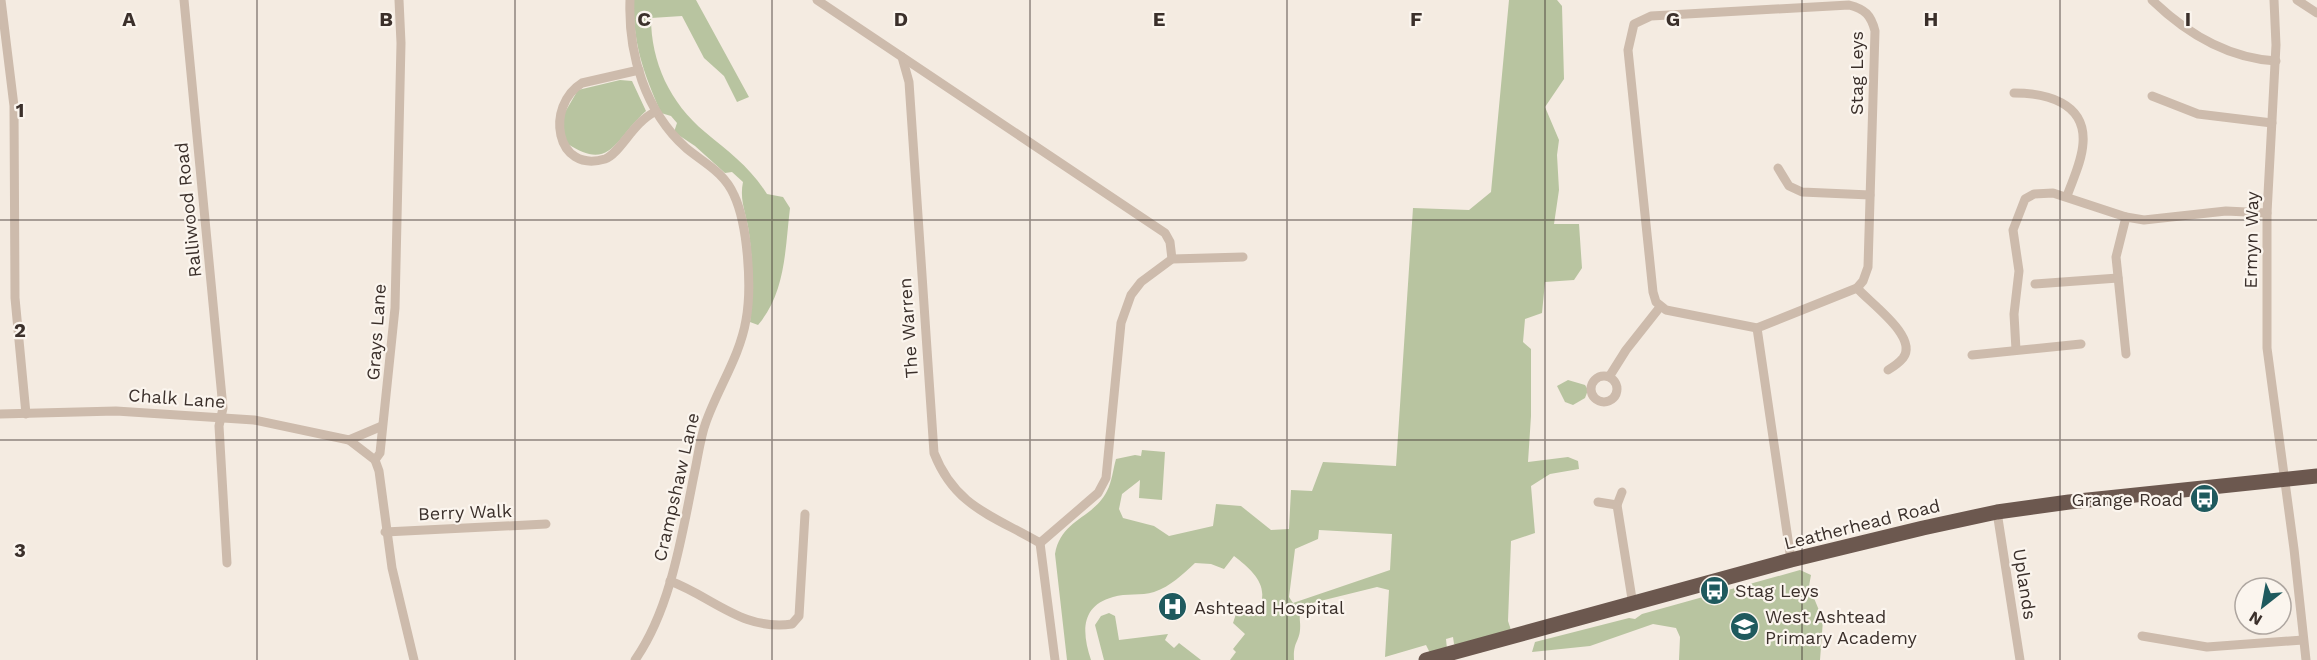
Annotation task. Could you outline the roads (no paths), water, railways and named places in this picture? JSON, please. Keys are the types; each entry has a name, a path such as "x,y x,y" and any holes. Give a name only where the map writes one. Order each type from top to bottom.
{"highway":[{"name":"Leatherhead Road","path":"1426,660 1791,560 1997,513 2069,502 2317,476"}],"street":[{"path":"1,0 14,106 15,298 26,414"},
{"name":"Ralliwood Road","path":"184,0 215,311 221,417 219,426 228,563"},
{"name":"Grays Lane","path":"399,0 396,278 392,352 380,453 375,459 379,471 385,532 414,660"},
{"name":"Crampshaw Lane","path":"630,0 632,44 655,112 677,140 726,180 735,196 745,244 747,287 745,327 732,365 705,423 670,581 647,639 635,660"},
{"path":"818,0 951,87 1165,233 1170,242 1172,259"},
{"path":"2151,0 2169,16 2224,50 2247,58 2276,61"},
{"name":"Ermyn Way","path":"2274,0 2276,61 2267,213 2267,348 2285,480"},
{"path":"2297,0 2317,13"},
{"name":"Stag Leys","path":"1660,307 1653,292 1628,50 1631,32 1641,19 1651,16 1849,5 1865,11 1875,31 1868,267 1863,281 1857,288"},
{"name":"The Warren","path":"902,57 909,82 934,453 942,473 953,489 973,506 1040,543"},
{"path":"639,70 582,83 574,87 563,103 559,116 561,141 566,149 584,159 606,159 615,153 637,124 655,112"},
{"path":"2014,93 2055,98 2074,113 2081,124 2083,142 2081,154 2067,196"},
{"path":"2152,96 2198,114 2272,123"},
{"path":"1778,168 1789,186 1802,192 1870,195"},
{"path":"2016,350 2014,314 2019,271 2013,239 2015,219 2025,200 2034,194 2053,193 2126,217 2160,220 2226,211 2267,213"},
{"path":"2126,217 2118,243 2118,278 2126,354"},
{"path":"1055,660 1040,543 1091,500 1106,478 1121,323 1125,308 1140,282 1172,259 1243,256"},
{"path":"2036,284 2118,278"},
{"path":"1610,377 1626,350 1660,307 1673,313 1757,328 1857,288 1904,336 1906,352 1903,358 1888,370"},
{"path":"1757,328 1791,560"},
{"path":"1972,355 2081,344"},
{"name":"Chalk Lane","path":"0,414 116,411 279,423 350,440 375,459"},
{"path":"350,440 382,426"},
{"path":"2285,480 2306,660"},
{"path":"1622,492 1617,505 1633,605"},
{"path":"1598,502 1617,505"},
{"name":"Uplands","path":"1997,513 2020,660"},
{"path":"670,581 698,592 732,615 750,621 792,624 799,616 805,514"},
{"name":"Berry Walk","path":"385,532 546,524"},
{"path":"2142,636 2207,647 2303,640"}],"place":[{"name":"Grange Road","path":"2204,499"},
{"name":"Stag Leys","path":"1714,590"},
{"name":"Ashtead Hospital","path":"1173,607"},
{"name":"West Ashtead Primary Academy","path":"1744,626"}]}
